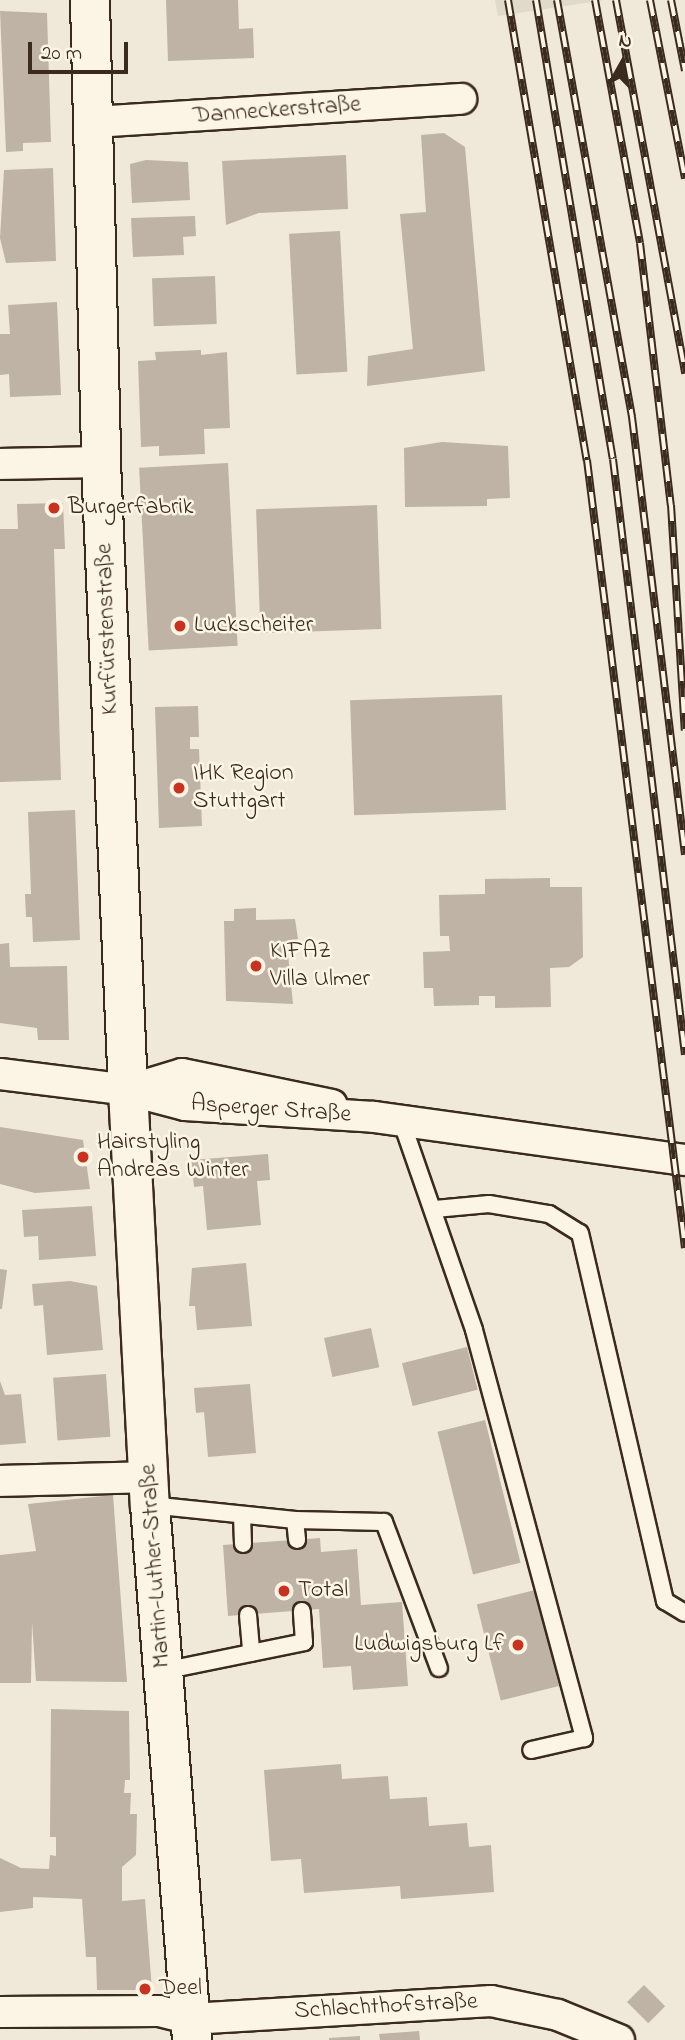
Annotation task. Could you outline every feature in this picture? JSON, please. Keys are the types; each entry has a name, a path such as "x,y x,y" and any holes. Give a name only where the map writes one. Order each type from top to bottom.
{"street":[{"name":"Kurfürstenstraße","path":"90,0 101,462 128,1090"},
{"name":"Danneckerstraße","path":"93,122 461,100"},
{"path":"0,464 101,462"},
{"name":"Asperger Straße","path":"0,1074 128,1090 260,1114 387,1118 685,1160"},
{"name":"Martin-Luther-Straße","path":"128,1090 149,1491 191,2029"},
{"path":"0,1481 149,1491"},
{"name":"Schlachthofstraße","path":"0,2012 159,2011 191,2029 491,2001 558,2015 619,2040"}],"lane":[{"path":"387,1118 435,1209 584,1738 531,1750"},
{"path":"435,1209 513,1208 549,1214 580,1233 665,1601 685,1613"},
{"path":"149,1491 242,1515 295,1520 384,1522 439,1668"},
{"path":"242,1515 243,1544"},
{"path":"295,1520 297,1540"},
{"path":"163,1671 304,1642 302,1611"},
{"path":"248,1615 251,1653"}],"shaded area":[{"path":"495,0 605,0 498,16"}],"building":[{"path":"166,0 238,0 239,29 253,28 254,58 168,61"},
{"path":"0,11 47,13 51,142 23,143 23,151 6,152"},
{"path":"444,133 465,147 485,371 367,386 368,356 413,349 400,214 426,212 421,135"},
{"path":"346,155 348,209 259,213 226,225 222,161"},
{"path":"146,160 188,162 190,200 132,203 130,164"},
{"path":"53,168 56,261 6,263 0,238 4,170"},
{"path":"195,216 196,236 183,237 184,255 133,257 131,218"},
{"path":"340,231 347,372 296,374 289,234"},
{"path":"215,276 217,324 154,326 152,278"},
{"path":"57,302 61,395 10,397 9,374 0,375 0,334 10,334 8,305"},
{"path":"201,350 201,355 227,352 230,428 204,429 205,454 159,456 159,446 141,447 138,361 156,360 155,352"},
{"path":"442,442 508,446 510,498 487,499 487,506 405,507 404,448"},
{"path":"228,463 238,646 149,650 139,468"},
{"path":"63,503 65,549 54,549 61,780 0,782 0,529 18,529 17,504"},
{"path":"377,505 381,629 260,633 256,509"},
{"path":"502,695 506,810 354,815 350,700"},
{"name":"IHK Region Stuttgart","path":"198,706 199,737 190,737 190,749 199,749 202,826 159,828 155,707"},
{"path":"75,810 80,940 33,942 32,917 26,917 25,894 31,894 28,812"},
{"path":"550,878 550,887 582,887 583,957 569,967 550,968 551,1007 495,1008 495,996 479,996 479,1005 434,1006 433,988 424,988 423,952 450,951 449,936 440,936 439,895 485,894 485,879"},
{"name":"KIFAZ Villa Ulmer","path":"256,908 256,920 295,919 298,939 287,944 293,1004 226,1001 224,921 234,921 234,909"},
{"path":"9,943 10,967 67,966 69,1040 38,1040 37,1028 0,1023 0,944"},
{"path":"0,1127 83,1140 90,1189 35,1193 0,1184"},
{"path":"268,1154 270,1180 257,1181 261,1225 207,1230 203,1186 194,1187 191,1160"},
{"path":"92,1206 96,1256 39,1260 38,1236 24,1237 22,1210"},
{"path":"246,1263 252,1326 197,1330 195,1306 189,1306 192,1268"},
{"path":"0,1269 7,1270 2,1309 0,1309"},
{"path":"70,1281 97,1286 103,1350 47,1355 43,1305 34,1306 32,1284"},
{"path":"371,1328 379,1367 332,1377 324,1338"},
{"path":"467,1347 478,1390 413,1406 402,1363"},
{"path":"106,1374 110,1437 58,1441 53,1378"},
{"path":"0,1381 5,1395 21,1394 26,1443 0,1445"},
{"path":"250,1384 256,1453 208,1457 204,1412 196,1413 194,1388"},
{"path":"485,1420 521,1563 473,1574 437,1432"},
{"path":"113,1495 127,1682 36,1681 32,1622 31,1683 0,1683 0,1555 36,1551 28,1504"},
{"path":"320,1538 321,1552 357,1549 361,1605 402,1602 408,1686 353,1690 351,1666 323,1668 319,1609 228,1616 223,1545"},
{"name":"Ludwigsburg Lf","path":"535,1590 559,1686 501,1701 477,1605"},
{"path":"51,1709 129,1711 130,1780 125,1780 124,1793 131,1793 130,1814 137,1814 136,1855 122,1867 122,1901 145,1899 152,1990 97,1990 96,1957 86,1957 82,1899 33,1897 33,1908 0,1912 0,1858 21,1868 49,1869 50,1855 56,1856 56,1837 50,1837"},
{"path":"341,1764 342,1779 388,1776 390,1799 427,1797 429,1826 467,1823 469,1847 491,1845 494,1892 401,1899 400,1886 304,1893 301,1859 271,1861 264,1770"},
{"path":"644,1985 665,2006 648,2023 627,2002"},
{"path":"419,2031 420,2040 380,2040 379,2034"},
{"path":"360,2036 360,2040 329,2040 329,2038"}],"railway":[{"path":"508,0 587,460 685,1248"},
{"path":"536,0 613,459 685,1055"},
{"path":"557,0 632,417 685,855"},
{"path":"595,0 640,243 671,505 685,731"},
{"path":"616,0 685,374"},
{"path":"650,0 685,179"},
{"path":"671,0 685,71"}],"place":[{"name":"Burgerfabrik","path":"54,508"},
{"name":"Luckscheiter","path":"180,626"},
{"name":"IHK Region Stuttgart","path":"179,788"},
{"name":"KIFAZ Villa Ulmer","path":"256,966"},
{"name":"Hairstyling Andreas Winter","path":"83,1157"},
{"name":"Total","path":"284,1591"},
{"name":"Ludwigsburg Lf","path":"518,1645"},
{"name":"Deel","path":"145,1989"}]}
